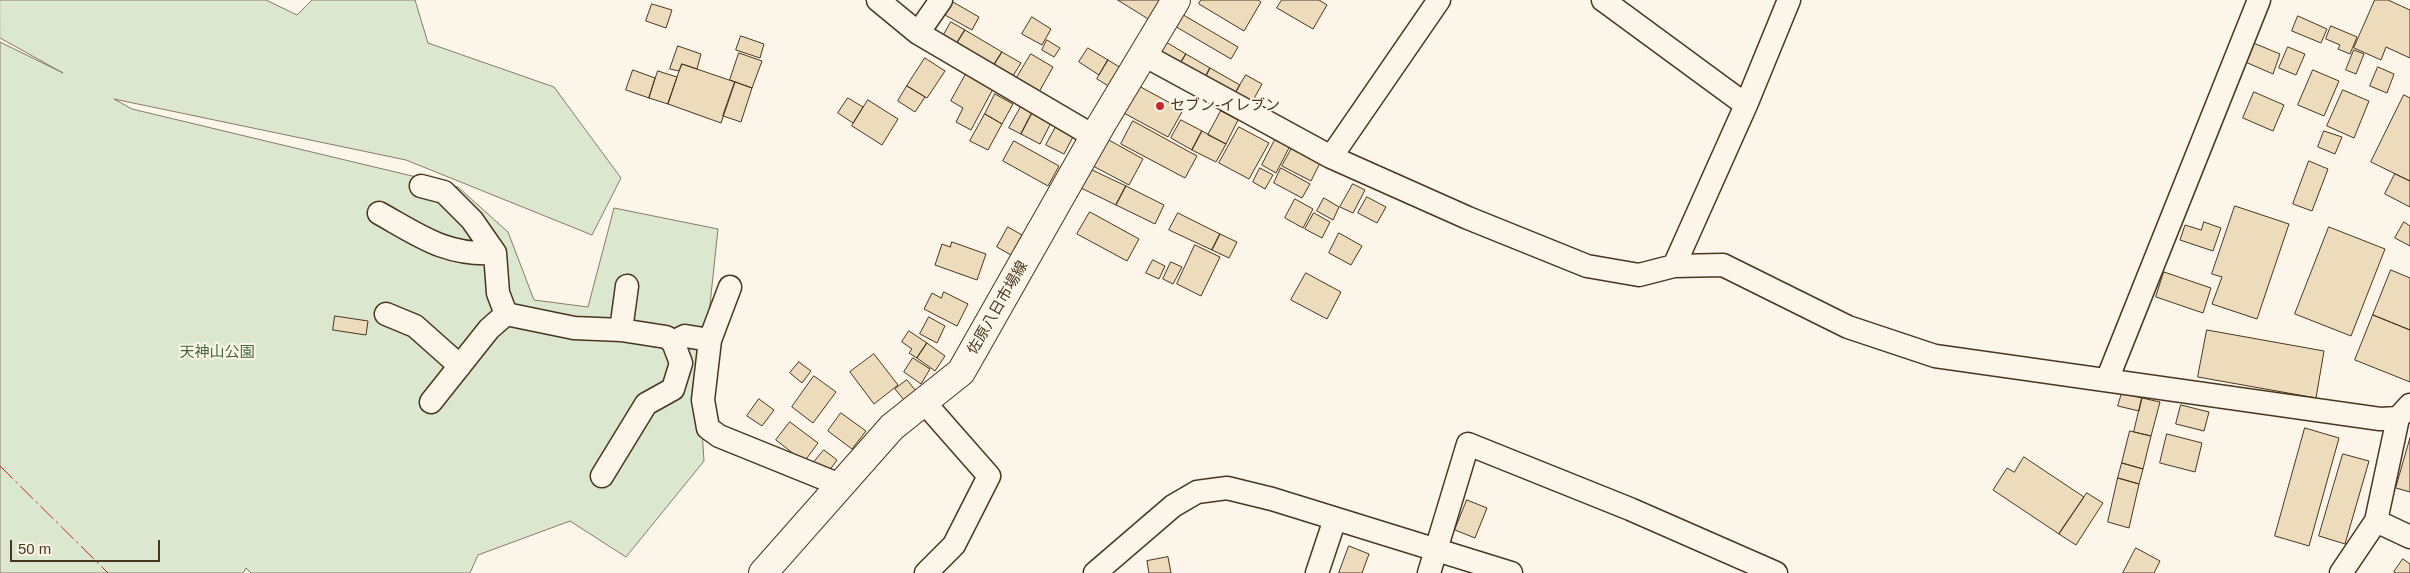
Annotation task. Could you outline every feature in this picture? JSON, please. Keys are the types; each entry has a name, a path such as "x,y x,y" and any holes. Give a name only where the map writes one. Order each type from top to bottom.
{"main road":[{"name":"佐原八日市場線","path":"763,573 892,427 961,372 1095,137 1176,0"}],"street":[{"path":"878,0 918,33 1095,137"},
{"path":"918,33 941,0"},
{"path":"1331,157 1439,0"},
{"path":"1603,0 1746,105"},
{"path":"1674,266 1746,105 1789,0"},
{"path":"2107,380 2259,0"},
{"path":"1144,55 1331,157 1468,218 1587,266 1639,275 1674,266 1723,265 1848,328 1935,356 2380,419 2404,411"},
{"path":"420,186 444,192 472,220 495,253 498,293 506,314"},
{"path":"379,213 438,246 473,255 495,253"},
{"path":"621,330 627,286"},
{"path":"730,286 710,340 703,400 708,428 719,436 840,485"},
{"path":"386,314 415,326 460,366"},
{"path":"506,314 574,328 621,330 666,337 673,342 681,363 673,389 646,404 602,476"},
{"path":"431,402 490,329 506,314"},
{"path":"673,342 685,336 710,340"},
{"path":"924,402 989,476 954,545 926,573"},
{"path":"2342,573 2376,521 2404,411"},
{"path":"1429,573 1468,444 1630,509 1776,573"},
{"path":"1094,573 1173,506 1197,492 1227,488 1511,573"},
{"path":"1317,573 1335,519"},
{"path":"2376,521 2410,537"}],"green space":[{"name":"天神山公園","path":"0,0 266,0 297,15 312,0 415,0 428,43 554,87 621,178 592,235 406,160 114,99 132,109 458,187 508,232 534,300 588,307 614,208 718,229 700,399 704,461 626,557 570,521 478,555 470,573 251,573 246,568 243,573 0,573 0,42 63,73 0,38"}],"building":[{"path":"1118,0 1160,0 1149,19"},
{"path":"1201,0 1258,0 1261,2 1244,31 1199,4"},
{"path":"1282,0 1319,0 1327,5 1313,29 1277,8"},
{"path":"2375,0 2388,0 2410,10 2410,58 2386,47 2381,60 2354,48"},
{"path":"953,2 979,17 972,30 945,15"},
{"path":"652,4 672,10 666,28 646,21"},
{"path":"1180,13 1238,47 1231,59 1173,25"},
{"path":"2298,16 2327,29 2321,43 2292,31"},
{"path":"1032,17 1051,29 1042,45 1022,34"},
{"path":"951,22 965,30 955,46 942,38"},
{"path":"2331,26 2357,37 2350,54 2338,49 2340,45 2326,39"},
{"path":"965,30 1002,52 992,68 955,46"},
{"path":"741,36 764,44 760,58 736,50"},
{"path":"1047,40 1060,48 1054,57 1042,50"},
{"path":"1166,42 1186,54 1178,67 1158,56"},
{"path":"2251,42 2280,54 2273,74 2243,61"},
{"path":"678,46 701,54 697,69 682,64 679,71 670,69"},
{"path":"2288,47 2305,54 2296,75 2279,68"},
{"path":"1088,48 1108,60 1099,75 1079,62"},
{"path":"2354,50 2364,54 2356,74 2346,70"},
{"path":"1002,52 1021,63 1011,79 992,68"},
{"path":"739,53 762,61 752,88 730,80"},
{"path":"1031,54 1053,67 1039,92 1016,79"},
{"path":"1186,54 1210,68 1204,80 1178,67"},
{"path":"925,58 945,71 927,98 907,86"},
{"path":"1108,60 1121,68 1110,87 1097,79"},
{"path":"682,64 735,82 721,123 668,104"},
{"path":"2378,67 2394,74 2387,93 2370,86"},
{"path":"1210,68 1240,85 1233,97 1204,80"},
{"path":"633,70 655,78 649,98 626,90"},
{"path":"2313,70 2339,81 2324,116 2298,105"},
{"path":"658,71 677,77 668,104 649,98"},
{"path":"966,74 993,89 971,130 956,122 963,108 951,101"},
{"path":"1246,75 1262,84 1250,106 1233,97"},
{"path":"735,82 752,88 741,122 723,116"},
{"path":"1137,85 1183,110 1168,137 1122,112"},
{"path":"907,86 925,97 915,112 898,101"},
{"path":"2343,90 2369,101 2354,138 2327,126"},
{"path":"2254,92 2284,105 2273,131 2243,118"},
{"path":"995,94 1013,104 1002,124 985,114"},
{"path":"2404,95 2410,98 2410,181 2371,162"},
{"path":"848,98 863,107 853,123 838,113"},
{"path":"868,100 898,119 882,145 852,126"},
{"path":"1022,105 1033,111 1021,134 1009,128"},
{"path":"1033,111 1052,121 1040,144 1021,134"},
{"path":"1221,111 1238,120 1226,144 1208,135"},
{"path":"985,114 1002,124 988,150 970,141"},
{"path":"1181,120 1202,131 1192,150 1171,138"},
{"path":"1133,121 1197,156 1185,178 1121,144"},
{"path":"1058,123 1075,133 1064,154 1046,145"},
{"path":"1239,127 1269,143 1249,179 1219,163"},
{"path":"1202,131 1226,144 1216,162 1192,150"},
{"path":"2324,131 2342,137 2335,154 2318,147"},
{"path":"1276,138 1290,146 1276,173 1262,165"},
{"path":"1107,139 1143,159 1129,185 1093,166"},
{"path":"1014,141 1059,166 1048,186 1003,161"},
{"path":"1292,148 1320,163 1311,181 1282,166"},
{"path":"2309,161 2328,169 2312,211 2293,204"},
{"path":"1260,168 1273,175 1265,189 1253,182"},
{"path":"1281,168 1310,184 1302,198 1274,183"},
{"path":"1090,169 1126,186 1116,205 1081,188"},
{"path":"2395,174 2410,181 2410,207 2385,194"},
{"path":"1353,184 1365,190 1353,213 1340,207"},
{"path":"1126,186 1164,205 1155,224 1116,205"},
{"path":"1367,197 1386,207 1377,223 1358,213"},
{"path":"1324,198 1339,207 1333,220 1317,211"},
{"path":"1295,199 1313,209 1303,228 1285,218"},
{"path":"2235,206 2289,224 2257,319 2212,304 2222,277 2212,274"},
{"path":"1090,212 1139,239 1127,261 1077,234"},
{"path":"1178,213 1220,234 1212,250 1169,230"},
{"path":"1314,213 1330,222 1322,238 1305,229"},
{"path":"2204,222 2221,228 2213,251 2180,240 2185,225 2201,230"},
{"path":"2404,222 2410,226 2410,246 2395,238"},
{"path":"1008,227 1022,235 1011,255 997,247"},
{"path":"2329,227 2385,249 2351,336 2295,314"},
{"path":"1339,233 1362,246 1351,265 1329,253"},
{"path":"1220,234 1237,242 1229,258 1212,250"},
{"path":"952,242 986,254 977,280 935,265 942,244 950,247"},
{"path":"1195,245 1220,257 1201,296 1177,284"},
{"path":"1153,260 1165,266 1159,279 1146,273"},
{"path":"1171,262 1182,267 1173,284 1163,279"},
{"path":"2391,270 2410,278 2410,330 2373,315"},
{"path":"2164,272 2211,288 2203,313 2156,297"},
{"path":"1306,273 1341,292 1327,319 1291,300"},
{"path":"944,292 968,304 957,326 924,309 932,293 941,298"},
{"path":"2373,315 2410,330 2410,382 2355,360"},
{"path":"335,316 368,321 366,335 333,330"},
{"path":"929,317 945,326 937,343 920,334"},
{"path":"2207,330 2324,351 2316,398 2198,377"},
{"path":"909,331 927,343 917,358 909,353 912,349 902,342"},
{"path":"927,343 945,356 935,371 917,358"},
{"path":"874,354 898,385 874,404 850,372"},
{"path":"913,358 930,369 921,384 904,372"},
{"path":"799,362 811,371 802,383 790,373"},
{"path":"814,376 836,392 813,423 792,407"},
{"path":"907,380 916,391 904,400 895,389"},
{"path":"2122,393 2142,398 2139,411 2118,406"},
{"path":"2142,398 2160,402 2151,436 2134,432"},
{"path":"759,399 774,410 762,426 747,416"},
{"path":"2181,405 2209,412 2204,431 2176,424"},
{"path":"841,413 866,431 852,449 828,431"},
{"path":"790,422 818,443 804,462 776,440"},
{"path":"2305,428 2339,438 2309,546 2275,536"},
{"path":"2130,431 2151,436 2143,469 2122,463"},
{"path":"2167,434 2202,443 2195,472 2160,463"},
{"path":"2410,438 2410,492 2396,488"},
{"path":"824,450 837,460 824,478 810,467"},
{"path":"2343,454 2369,461 2345,544 2319,536"},
{"path":"2024,457 2084,497 2059,534 1993,490 2007,468 2014,472"},
{"path":"2122,463 2143,469 2139,484 2118,478"},
{"path":"2118,478 2139,484 2129,528 2108,522"},
{"path":"2087,493 2103,503 2076,545 2059,534"},
{"path":"1467,500 1487,508 1475,538 1455,530"},
{"path":"1349,546 1369,554 1362,573 1339,573"},
{"path":"2136,548 2160,561 2154,573 2123,573"},
{"path":"1168,557 1171,573 1149,573 1147,561"},
{"path":"2403,559 2410,564 2410,573 2394,572"}],"power":[{"path":"0,466 108,573"}],"place":[{"name":"セブン-イレブン","path":"1160,106"}]}
